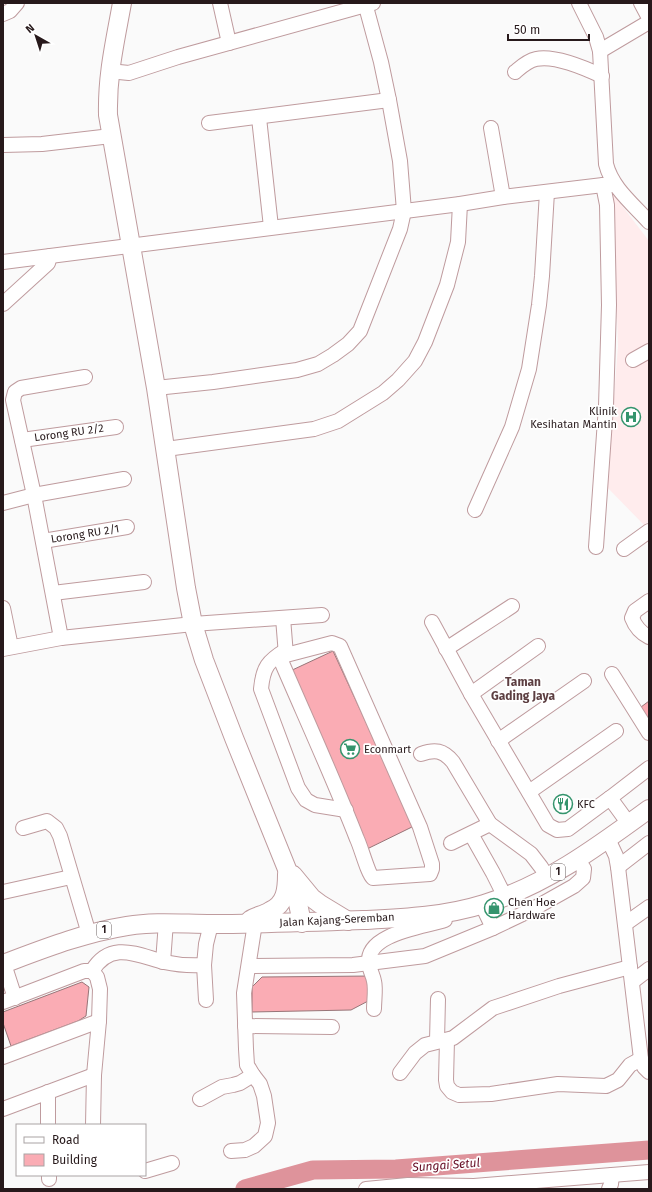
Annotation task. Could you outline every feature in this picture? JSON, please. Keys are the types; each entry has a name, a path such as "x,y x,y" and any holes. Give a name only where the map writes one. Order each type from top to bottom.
{"main road":[{"path":"122,3 109,72 108,115 156,388 186,588 193,624 204,660 234,738 295,889 302,923"},
{"name":"Jalan Kajang-Seremban","path":"3,964 44,948 89,934 128,926 166,922 211,924 348,921 394,918 464,909 482,905 505,897 548,878 578,860 649,809"},
{"path":"287,869 296,877 312,898 348,921"},
{"path":"250,923 253,918 271,911 284,899 286,892 287,869"}],"street":[{"path":"3,14 10,11 17,3"},
{"path":"220,3 230,43"},
{"path":"579,3 596,37 600,51 606,164 609,185 607,205 609,305 606,406 596,547"},
{"path":"641,3 649,18"},
{"path":"109,72 129,73 368,4 400,161 404,211 400,229 360,331 348,344 318,364 297,370 213,382 156,388"},
{"path":"600,51 649,22"},
{"path":"515,72 524,64 535,59 545,58 574,64 602,76"},
{"path":"209,123 259,118 388,100"},
{"path":"259,118 270,227"},
{"path":"491,128 503,197"},
{"path":"3,145 42,144 111,136"},
{"path":"3,262 460,204 503,197 609,185 649,222"},
{"path":"476,510 512,427 529,369 542,276 546,192"},
{"path":"166,449 314,429 338,421 383,393 398,380 415,361 425,342 447,285 458,242 460,204"},
{"path":"3,304 48,263 50,256"},
{"path":"633,360 649,351"},
{"path":"62,638 34,495 13,400 14,392 22,388 85,377"},
{"name":"Lorong RU 2/2","path":"22,440 116,427"},
{"path":"3,503 34,495 124,479"},
{"name":"Lorong RU 2/1","path":"43,541 127,527"},
{"path":"624,549 649,531"},
{"path":"53,593 144,582"},
{"path":"649,601 635,612 632,618 634,624 643,634 649,637"},
{"path":"446,649 512,606"},
{"path":"3,608 7,648 62,638 193,624 322,615"},
{"path":"283,618 286,652 282,658 282,663 346,810 371,876 373,878 430,874 432,864 420,827 340,646 332,643 286,652 274,657 267,664 261,689 298,788 306,800 315,805 346,810"},
{"path":"432,622 471,694 548,825 557,830 568,829 649,768"},
{"path":"471,694 538,646"},
{"path":"612,674 649,733"},
{"path":"498,741 584,681"},
{"path":"529,792 616,731"},
{"path":"421,754 430,751 441,752 448,756 490,824 531,854 548,878"},
{"path":"610,798 629,824"},
{"path":"24,828 47,821 56,828 60,836 89,934"},
{"path":"450,843 490,824"},
{"path":"471,834 505,897"},
{"path":"608,839 616,856 632,982 644,1028 641,1059 644,1067 649,1072"},
{"path":"618,867 649,843"},
{"path":"249,966 353,965 425,956 493,928 574,886 583,878 584,869 578,860"},
{"path":"3,892 71,877"},
{"path":"482,905 493,928"},
{"path":"625,924 649,907"},
{"path":"374,1008 374,981 369,962 370,956 375,948 382,941 394,934 444,921 464,909"},
{"path":"164,962 166,922"},
{"path":"231,1151 245,1150 254,1146 265,1136 268,1123 264,1096 260,1084 248,1065 244,993 249,966 250,923"},
{"path":"206,1000 204,965 206,944 211,924"},
{"path":"92,971 100,961 108,955 118,952 139,954 164,962 184,966 204,965"},
{"path":"3,964 9,1000 84,971 92,971"},
{"path":"400,1073 415,1053 425,1045 453,1038 493,1008 559,986 630,967"},
{"path":"632,982 649,969"},
{"path":"92,971 97,977 100,989 99,1021 94,1075 93,1124"},
{"path":"438,998 447,1086 452,1092 459,1095 491,1094 558,1084 606,1086 618,1080 630,1065 641,1059"},
{"path":"3,1057 99,1021"},
{"path":"245,1026 332,1027"},
{"path":"3,1109 94,1075"},
{"path":"200,1099 222,1087 240,1083 253,1075"},
{"path":"48,1092 48,1124"},
{"path":"146,1171 172,1163"},
{"path":"366,1189 408,1185 474,1186 649,1172"},
{"path":"609,1189 612,1175"}],"shaded area":[{"name":"Klinik Kesihatan Mantin","path":"613,194 649,241 649,521 644,525 607,487 618,346"}],"building":[{"name":"Econmart","path":"333,651 414,826 365,850 288,672"},
{"path":"649,701 649,725 637,710"},
{"path":"370,976 370,1000 351,1010 252,1012 252,987 262,977"},
{"path":"82,982 89,987 86,1016 78,1021 11,1046 3,1023 3,1012"}],"waterway":[{"name":"Sungai Setul","path":"245,1189 313,1170 396,1169 649,1150"}],"place":[{"name":"Klinik Kesihatan Mantin","path":"631,417"},
{"name":"Econmart","path":"350,749"},
{"name":"KFC","path":"563,804"},
{"name":"Chen Hoe Hardware","path":"494,908"}],"district":[{"name":"Taman Gading Jaya","path":"523,689"}]}
